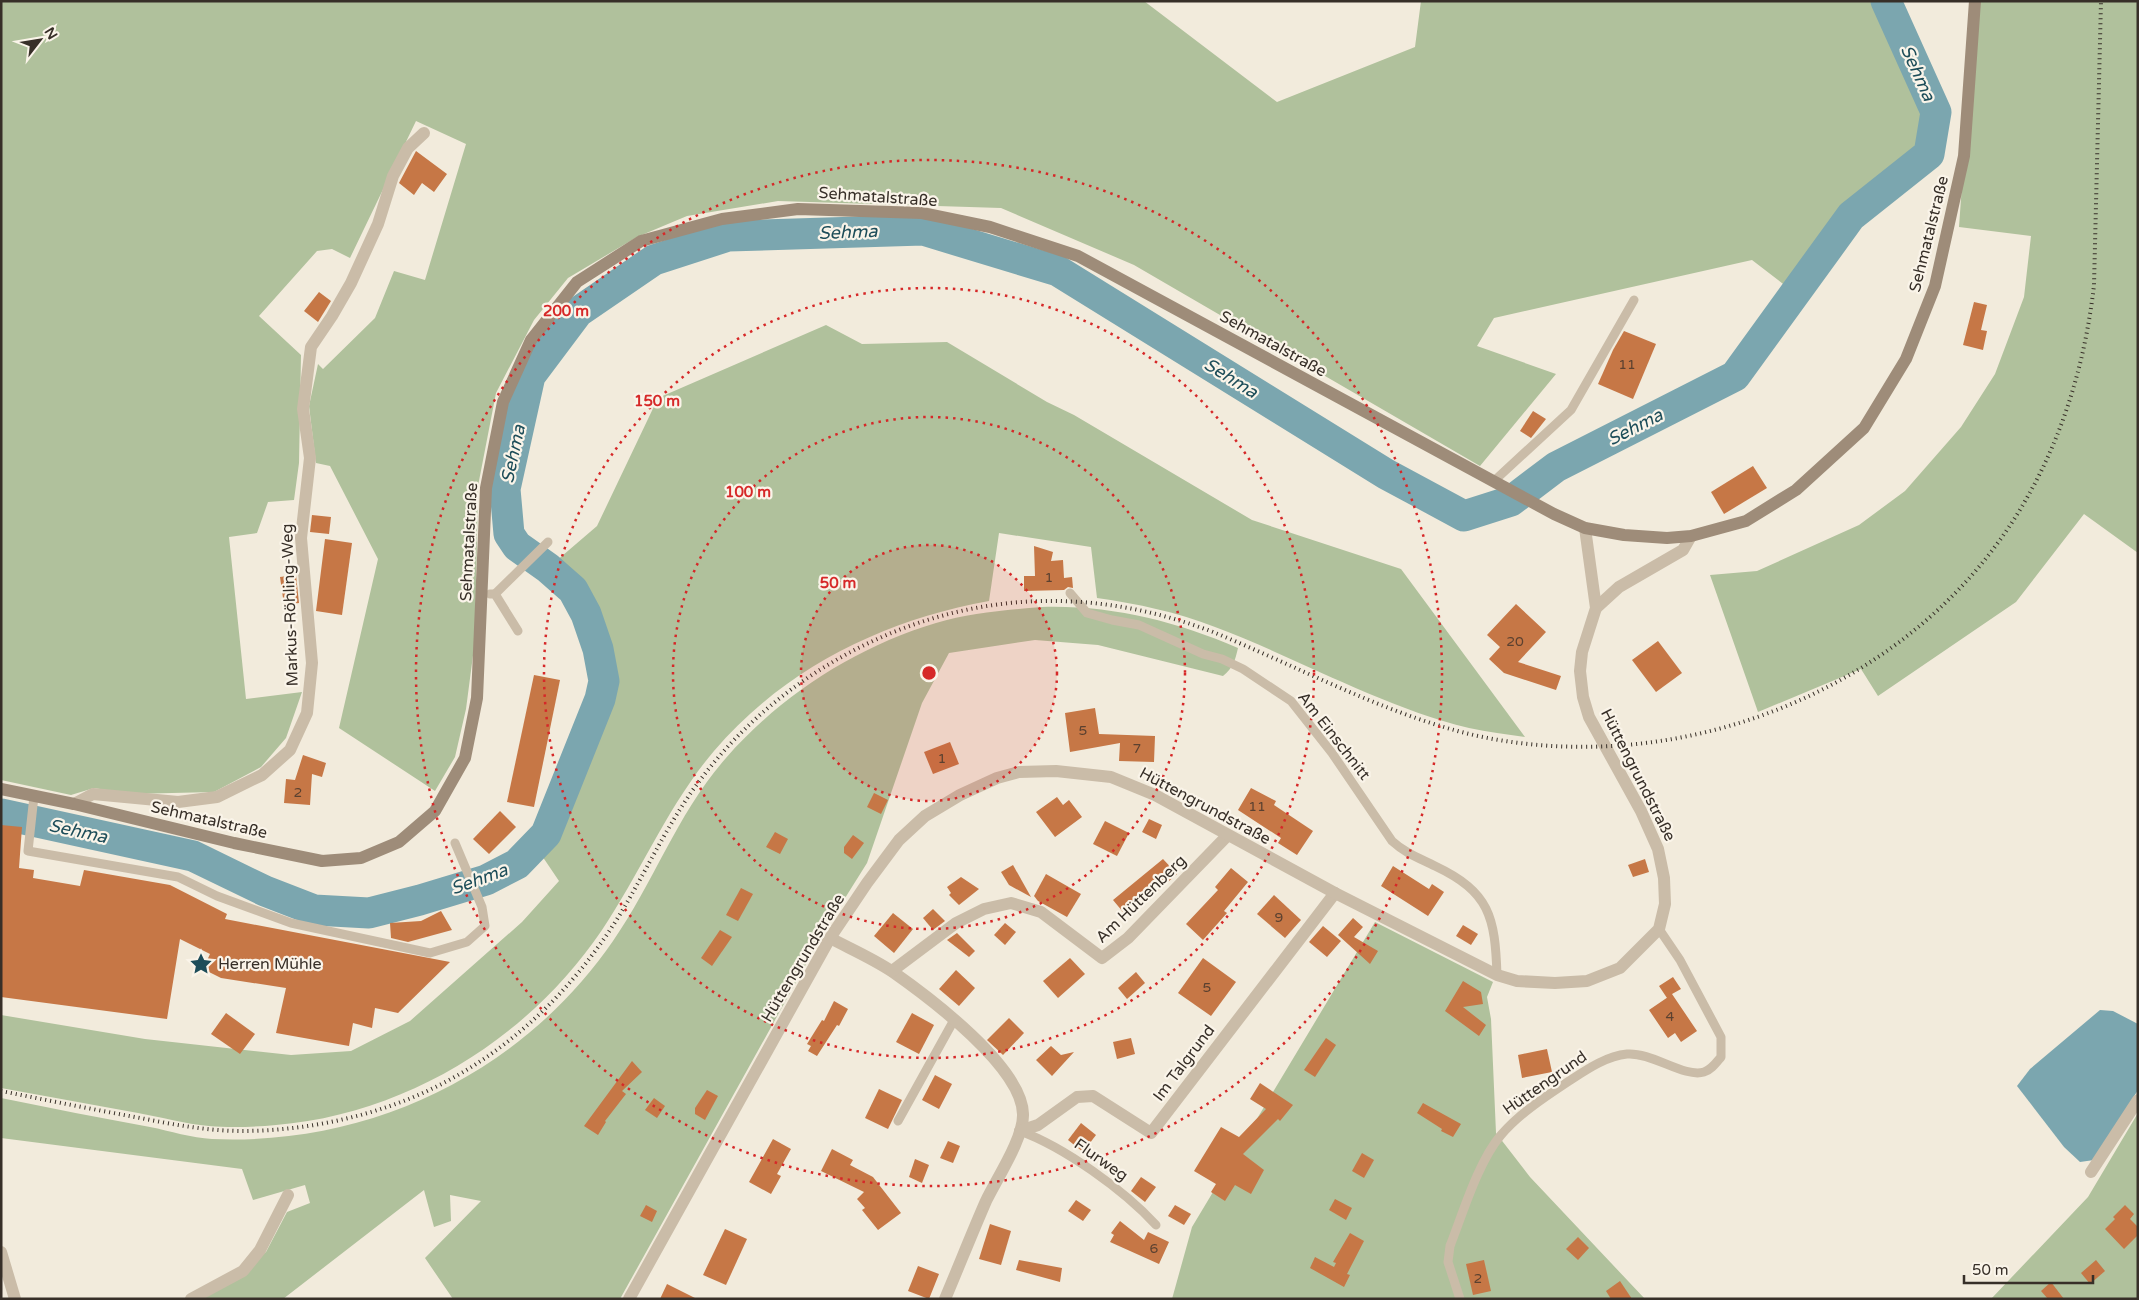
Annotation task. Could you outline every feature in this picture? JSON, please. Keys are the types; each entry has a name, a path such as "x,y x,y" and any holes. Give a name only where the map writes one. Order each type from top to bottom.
{"main road":[{"name":"Sehmatalstraße","path":"1,789 33,801 74,804 234,844 322,861 361,858 399,842 435,811 465,758 477,698 489,593 486,488 503,402 531,340 577,282 641,241 722,219 798,209 922,213 990,227 1078,256 1533,503 1585,528 1624,536 1667,538 1691,536 1746,521 1796,490 1864,428 1906,359 1935,286 1964,156 1975,1"}],"street":[{"name":"Markus-Röhling-Weg","path":"74,804 92,794 178,802 217,797 262,775 290,750 308,713 312,663 301,538 310,458 304,409 311,347 351,283 378,224 393,176 408,148 424,133"},
{"name":"Hüttengrundstraße","path":"629,1299 830,938 866,883 899,840 924,816 960,794 997,778 1019,772 1056,771 1111,777 1156,795 1335,893 1497,975 1517,980 1555,983 1587,981 1620,968 1658,929 1665,904 1664,878 1658,849 1641,811 1589,717 1583,697 1580,671 1582,652 1596,608 1585,528"},
{"name":"Hüttengrundstraße","path":"1596,608 1619,587 1683,550 1691,536"},
{"name":"Am Hüttenberg","path":"892,971 956,923 984,909 1011,903 1041,912 1102,958 1128,938 1228,836"},
{"name":"Im Talgrund","path":"1020,1131 1038,1125 1077,1097 1093,1096 1151,1133 1335,893"},
{"path":"830,938 892,971 954,1020 981,1042 1005,1070 1018,1090 1023,1114 1020,1131 986,1201 945,1299"},
{"path":"2091,1172 2138,1100"},
{"path":"191,1299 243,1271 260,1250 288,1195"},
{"path":"1,1252 15,1299"}],"lane":[{"path":"1498,484 1571,410 1634,300"},
{"path":"518,631 489,593 548,542"},
{"name":"Am Einschnitt","path":"1070,593 1087,613 1139,625 1203,654 1222,659 1244,669 1291,702 1332,753 1392,841 1405,852 1454,875 1474,891 1485,904 1495,933 1497,975"},
{"path":"33,801 28,851 178,877 217,896 291,923 430,954 467,942 485,926 482,907 455,843"},
{"name":"Hüttengrund","path":"1460,1299 1448,1262 1450,1246 1487,1156 1499,1137 1516,1120 1592,1066 1624,1054 1640,1054 1694,1073 1705,1072 1721,1058 1721,1037 1680,960 1658,929"},
{"path":"898,1121 954,1020"},
{"name":"Flurweg","path":"1020,1131 1039,1138 1061,1150 1140,1207 1156,1225"}],"green space":[{"path":"1,1 1144,1 1277,102 1415,47 1421,1 1875,1 1922,112 1917,152 1841,208 1787,287 1752,260 1494,318 1477,346 1556,374 1480,466 1134,265 1001,208 778,201 687,216 637,237 568,278 534,320 496,393 478,486 475,640 466,709 455,757 435,791 339,728 378,559 330,466 316,463 309,406 318,364 323,369 375,318 394,271 425,280 466,144 416,121 350,258 332,249 317,251 259,316 301,355 299,463 294,500 268,502 257,533 229,537 246,699 302,692 286,738 261,767 214,792 130,794 94,788 71,795 1,780"},
{"path":"1975,1 2138,1 2138,553 2084,514 2016,602 1878,696 1861,669 1758,712 1710,575 1757,571 1859,525 1905,491 1961,427 1995,374 2024,297 2031,236 1959,227"},
{"path":"826,325 862,344 947,342 1252,520 1401,569 1525,737 1469,728 1436,719 1372,695 1247,640 1201,622 1157,609 1097,598 1091,547 999,533 989,601 911,621 874,635 838,652 772,696 742,722 714,751 698,772 669,816 602,930 572,969 539,1004 501,1036 461,1064 417,1087 372,1105 325,1118 259,1126 225,1127 200,1125 1,1088 1,1015 145,1039 291,1055 351,1051 410,1021 522,922 559,881 534,844 600,699 604,681 598,649 586,614 573,590 548,568 597,526 658,398"},
{"path":"1042,607 1068,607 1118,612 1166,623 1214,638 1238,648 1236,657 1229,670 1223,676 1098,645 1035,640 949,653 922,703 867,863 825,930 620,1299 453,1299 425,1258 481,1201 450,1195 451,1221 434,1227 424,1190 283,1299 199,1299 266,1252 287,1212 310,1203 305,1185 253,1200 242,1169 1,1138 1,1098 212,1139 271,1138 329,1129 385,1114 438,1092 488,1063 535,1028 576,987 613,941 628,918 680,824 709,779 726,758 771,714 822,676 877,645 906,633 936,623 975,614"},
{"path":"1375,922 1493,982 1487,997 1491,1019 1496,1133 1530,1177 1645,1299 1172,1299 1192,1227"},
{"path":"2138,1113 2138,1299 1991,1299 2088,1197"}],"water":[{"path":"2100,1010 2113,1011 2138,1024 2138,1090 2094,1160 2080,1162 2064,1147 2017,1086 2030,1069"}],"building":[{"path":"416,151 447,174 434,192 422,183 414,195 399,183"},
{"path":"319,292 331,301 318,322 304,311"},
{"path":"1974,302 1987,305 1981,330 1987,331 1983,350 1963,345"},
{"path":"1624,331 1656,344 1633,399 1598,384 1613,350"},
{"path":"1533,411 1546,419 1531,438 1520,431"},
{"path":"1753,466 1767,488 1724,514 1711,492"},
{"path":"312,515 331,517 329,534 310,532"},
{"path":"325,539 352,543 342,615 316,611"},
{"path":"1034,546 1053,552 1051,561 1063,560 1064,578 1072,577 1073,588 1024,591 1024,576 1035,576"},
{"path":"296,575 299,603 284,605 280,577"},
{"path":"1516,604 1546,632 1518,662 1561,676 1556,690 1504,673 1489,659 1500,647 1487,635"},
{"path":"1658,641 1682,673 1656,692 1632,660"},
{"path":"534,675 560,680 534,807 507,802"},
{"path":"1095,708 1099,734 1155,736 1154,762 1119,761 1120,743 1070,752 1065,713"},
{"path":"950,742 959,764 933,774 924,752"},
{"path":"303,755 326,763 322,777 312,774 310,805 284,803 286,779 295,780"},
{"path":"1251,788 1276,801 1274,805 1313,831 1297,855 1278,843 1281,838 1238,810"},
{"path":"874,793 888,800 881,814 867,807"},
{"path":"1057,797 1063,805 1069,800 1082,817 1055,837 1036,812"},
{"path":"500,811 516,827 489,854 473,839"},
{"path":"1149,819 1162,825 1156,839 1142,832"},
{"path":"1105,821 1129,833 1117,856 1093,844"},
{"path":"1,825 22,827 19,868 34,870 33,878 80,886 84,870 170,885 227,914 225,919 450,962 398,1013 375,1008 372,1028 353,1023 349,1046 276,1033 286,988 221,978 203,969 210,954 180,939 167,1019 1,997"},
{"path":"775,832 788,839 780,854 766,847"},
{"path":"853,835 864,843 852,859 844,853 844,847"},
{"path":"1163,859 1177,874 1151,897 1147,892 1123,912 1113,900"},
{"path":"1645,859 1649,872 1633,877 1628,865"},
{"path":"1013,865 1031,897 1009,885 1001,872"},
{"path":"1393,866 1429,889 1432,884 1444,892 1428,916 1381,886"},
{"path":"1231,868 1248,882 1224,911 1227,913 1203,940 1186,924 1218,890 1215,887"},
{"path":"1046,874 1081,894 1067,917 1038,901 1034,896"},
{"path":"961,877 979,889 959,905 949,895 951,893 947,887"},
{"path":"741,888 753,894 738,921 726,915"},
{"path":"1274,895 1301,920 1285,938 1257,914"},
{"path":"933,909 945,921 933,930 923,918"},
{"path":"441,911 452,930 408,942 391,938 390,923 421,921"},
{"path":"893,913 913,929 894,953 874,936"},
{"path":"1353,918 1363,927 1354,937 1378,951 1370,964 1338,935"},
{"path":"1005,923 1016,932 1005,945 994,935"},
{"path":"1463,925 1478,934 1471,945 1456,936"},
{"path":"1323,926 1341,941 1327,957 1309,942"},
{"path":"720,930 732,937 712,966 701,958"},
{"path":"957,933 975,951 969,957 947,940"},
{"path":"1070,958 1085,974 1058,998 1043,981"},
{"path":"1203,958 1236,982 1211,1016 1178,993"},
{"path":"956,970 975,988 959,1006 939,989"},
{"path":"1136,972 1145,983 1127,999 1118,988"},
{"path":"1673,977 1681,989 1672,994 1697,1031 1681,1042 1675,1033 1668,1038 1649,1010 1667,998 1659,986"},
{"path":"1463,981 1481,992 1483,1004 1463,1007 1486,1025 1479,1036 1445,1011"},
{"path":"834,1001 848,1009 839,1026 837,1025 817,1056 808,1051 811,1046 807,1044 822,1020 824,1021"},
{"path":"226,1013 255,1034 240,1054 211,1034"},
{"path":"912,1013 934,1025 919,1054 896,1042"},
{"path":"1009,1018 1024,1033 1003,1055 987,1040"},
{"path":"1131,1038 1135,1054 1117,1059 1113,1042"},
{"path":"1326,1038 1336,1045 1315,1077 1304,1070"},
{"path":"1051,1046 1061,1055 1074,1052 1052,1076 1036,1060"},
{"path":"1547,1049 1552,1072 1522,1078 1518,1055"},
{"path":"632,1061 642,1072 622,1091 626,1094 605,1121 598,1135 584,1126"},
{"path":"935,1075 952,1084 939,1109 922,1100"},
{"path":"1260,1083 1293,1105 1280,1121 1278,1119 1243,1154 1264,1170 1251,1194 1235,1185 1225,1201 1211,1192 1216,1184 1194,1171 1221,1127 1239,1137 1266,1109 1250,1099"},
{"path":"879,1089 902,1100 888,1129 865,1118"},
{"path":"707,1090 718,1096 705,1120 695,1114 695,1108"},
{"path":"654,1098 665,1106 657,1118 645,1110"},
{"path":"1423,1103 1461,1124 1453,1137 1441,1131 1442,1129 1417,1113"},
{"path":"1081,1123 1096,1135 1083,1152 1068,1140"},
{"path":"773,1139 791,1149 777,1174 781,1176 771,1194 749,1182"},
{"path":"948,1141 960,1146 953,1163 940,1158"},
{"path":"832,1149 853,1160 850,1165 873,1177 901,1213 878,1230 862,1210 865,1208 857,1199 864,1192 821,1171"},
{"path":"1362,1153 1374,1160 1364,1178 1352,1171"},
{"path":"915,1159 929,1165 922,1183 909,1177"},
{"path":"1141,1177 1156,1187 1145,1202 1131,1191"},
{"path":"1335,1199 1352,1208 1346,1220 1329,1210"},
{"path":"1076,1200 1091,1210 1083,1221 1068,1211"},
{"path":"646,1205 657,1211 652,1222 640,1216"},
{"path":"1175,1205 1191,1214 1184,1225 1168,1216"},
{"path":"2125,1205 2134,1214 2130,1219 2138,1227 2138,1235 2124,1249 2105,1229 2115,1219 2113,1217"},
{"path":"1120,1221 1144,1240 1148,1232 1169,1242 1159,1264 1110,1242 1114,1235 1111,1233"},
{"path":"990,1224 1011,1231 1001,1265 979,1259"},
{"path":"725,1229 747,1239 726,1285 703,1275"},
{"path":"1350,1233 1364,1241 1347,1274 1350,1275 1344,1287 1310,1268 1315,1257 1334,1267 1336,1263 1333,1262"},
{"path":"1578,1237 1589,1248 1578,1260 1566,1249"},
{"path":"1019,1260 1062,1268 1060,1282 1016,1270"},
{"path":"1484,1260 1491,1291 1473,1295 1466,1264"},
{"path":"2096,1260 2105,1271 2090,1284 2081,1273"},
{"path":"918,1266 939,1274 929,1299 908,1291"},
{"path":"1620,1281 1632,1299 1611,1299 1606,1291"},
{"path":"2051,1282 2064,1299 2048,1299 2041,1291"},
{"path":"667,1284 697,1299 660,1299"}],"waterway":[{"name":"Sehma","path":"1,814 193,856 265,891 314,910 369,913 486,880 517,864 546,834 600,699 604,681 598,649 586,614 573,590 548,568 517,546 509,534 505,489 530,376 578,312 654,260 728,236 923,230 1058,271 1386,474 1464,516 1511,501 1556,467 1735,376 1851,216 1929,154 1936,112 1886,1"}],"railway":[{"path":"1,1091 175,1125 215,1130 261,1131 298,1127 354,1117 390,1106 461,1074 493,1053 523,1029 577,974 601,943 622,911 692,791 737,737 775,702 816,672 861,647 908,627 957,612 1008,603 1059,601 1118,606 1156,614 1213,632 1351,693 1422,720 1493,739 1569,747 1645,743 1720,728 1793,703 1860,668 1922,624 1976,570 2021,508 2048,456 2070,401 2078,372 2085,344 2094,285 2101,1"}],"place":[{"name":"Herren Mühle","path":"201,964"}]}
